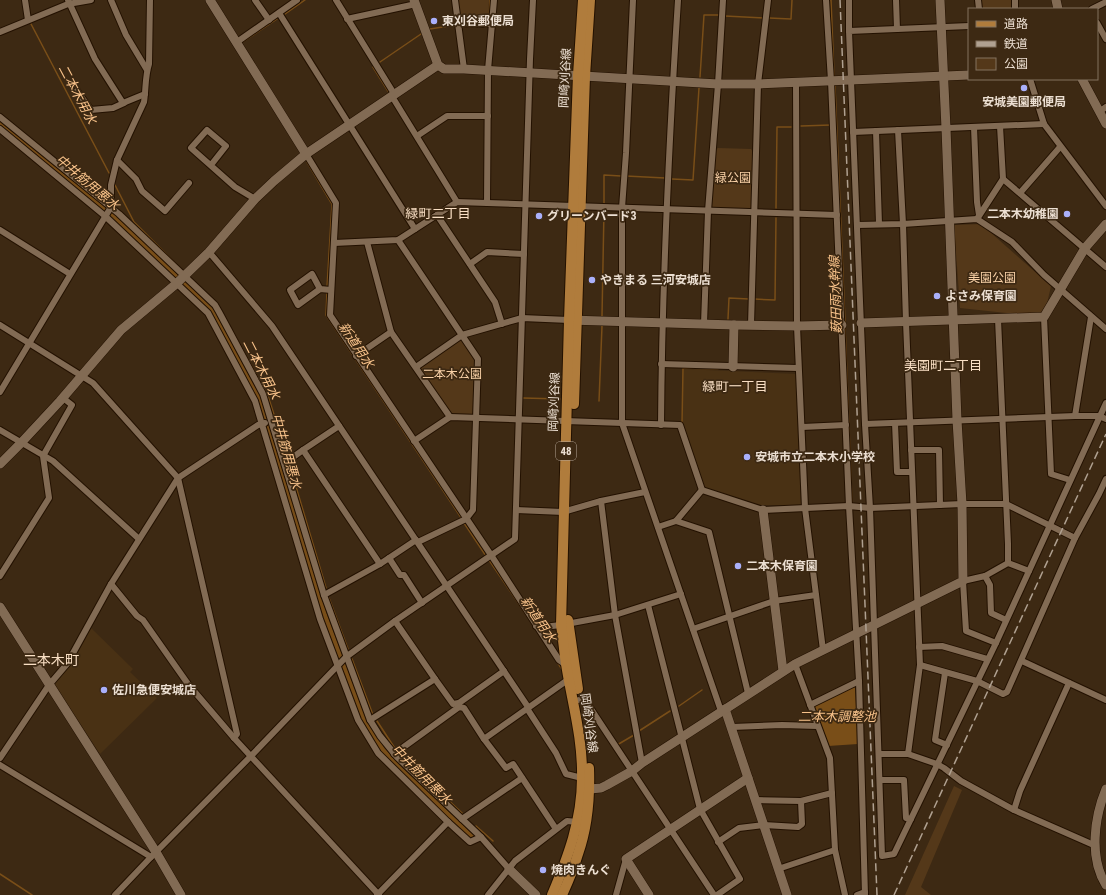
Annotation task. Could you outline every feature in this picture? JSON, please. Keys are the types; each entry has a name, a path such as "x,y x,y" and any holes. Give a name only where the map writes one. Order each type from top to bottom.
{"main road":[{"name":"岡崎刈谷線","path":"552,895 568,856 578,822 582,778 581,742 566,665 564,624 582,76 582,0"},
{"name":"岡崎刈谷線","path":"582,76 590,0"},
{"name":"岡崎刈谷線","path":"562,895 578,854 586,825 590,789 588,749 564,624"}],"street":[{"path":"25,0 28,20"},
{"path":"0,32 68,2 91,0"},
{"path":"111,0 126,35 147,70"},
{"path":"0,392 111,207 111,185 117,160 144,102 147,70 149,64 150,0"},
{"path":"210,0 336,203 334,243 326,290 330,315 536,626 559,660 566,665"},
{"path":"255,0 269,20"},
{"path":"237,42 297,0"},
{"path":"336,0 393,92 393,98 457,202"},
{"path":"455,0 464,69"},
{"path":"487,203 488,70 494,0"},
{"path":"115,895 153,854 251,756 337,665 395,621 515,539 525,204 534,0"},
{"path":"633,0 622,208 622,423 692,629 723,710 732,727 787,895"},
{"path":"661,425 666,209 672,81 678,0"},
{"path":"704,324 708,210 718,84 722,0"},
{"path":"751,325 758,84 768,0"},
{"path":"826,0 831,81 855,634 859,681 865,894 857,895"},
{"path":"849,0 865,424 870,508 882,856 894,854 996,643 1106,403"},
{"path":"896,0 898,29"},
{"path":"940,0 957,420 962,504 963,581 966,631 996,643"},
{"path":"68,2 95,59 124,103"},
{"path":"347,19 415,2 438,65 444,69 488,70 718,84 796,83 944,77 968,74"},
{"path":"1094,8 1106,2"},
{"path":"279,13 415,229"},
{"path":"458,23 492,24"},
{"path":"1098,25 1106,39"},
{"path":"849,31 968,26"},
{"path":"0,464 63,398 121,330 180,280 209,252 255,199 306,154 438,65"},
{"path":"1030,80 1044,124 1106,206"},
{"path":"1083,80 1102,109 1106,124"},
{"path":"796,83 798,368 805,508 823,650"},
{"path":"77,91 91,110 113,108 145,94"},
{"path":"417,136 447,116 488,116"},
{"path":"0,117 111,207 180,280 208,313 256,401 320,619 358,720 378,753 388,765 470,842 481,837"},
{"path":"853,132 1044,124"},
{"path":"978,217 1003,179 1000,126"},
{"path":"974,127 978,217"},
{"path":"0,130 180,280 215,305 263,394 324,595 370,720 395,755 481,837 509,869 536,895"},
{"path":"211,165 226,146 207,130 191,148 235,187 255,199"},
{"path":"898,130 920,666 908,754"},
{"path":"876,131 879,224"},
{"path":"1020,193 1060,147"},
{"path":"117,160 136,179 142,190 165,211 189,183"},
{"path":"1003,179 1106,267"},
{"path":"334,243 398,240 457,202 837,215"},
{"path":"437,215 496,302 502,324"},
{"path":"857,225 950,221 978,217 1012,242 1060,289 1106,329"},
{"path":"1070,480 1051,474 1044,317 1085,248 1106,224"},
{"path":"0,230 70,274"},
{"path":"324,595 380,564 417,541 466,519 473,510 478,359 398,240"},
{"path":"366,242 391,332 450,417"},
{"path":"209,252 272,326 528,707 528,710 556,753 566,774 582,778"},
{"path":"470,264 487,252 524,254"},
{"path":"312,274 326,290 298,305 290,290 312,274"},
{"path":"861,323 1044,317"},
{"path":"1075,416 1091,317"},
{"path":"416,367 462,335 522,318 573,321 623,321 734,325 842,325"},
{"path":"998,318 1008,563"},
{"path":"0,325 93,382 178,478 237,734 234,738"},
{"path":"733,367 734,325"},
{"path":"356,356 391,332"},
{"path":"662,364 798,368"},
{"path":"0,576 49,498 42,456 72,405 63,398"},
{"path":"865,424 1048,416 1099,416 1106,420"},
{"path":"414,441 450,417 680,425 702,490"},
{"path":"0,758 49,685 67,664 111,584 178,478 258,425 272,421"},
{"path":"895,423 897,472 912,472"},
{"path":"802,427 846,425"},
{"path":"285,463 339,426"},
{"path":"0,430 42,456 53,461 139,539"},
{"path":"303,450 380,564"},
{"path":"911,450 939,450 940,505"},
{"path":"920,666 977,681 999,693 1005,694 1009,691 1075,538 1106,479"},
{"path":"702,490 763,510 849,506 870,508 962,504 1006,504 1050,524 1075,538"},
{"path":"658,527 676,520 702,490"},
{"path":"516,510 567,511 601,501 645,492"},
{"path":"601,501 615,616 642,763"},
{"path":"763,510 783,671"},
{"path":"676,520 709,532 748,694"},
{"path":"389,558 400,575 404,575 422,603"},
{"path":"1008,563 1029,571"},
{"path":"590,789 602,788 632,771 794,664 963,581 985,576 1008,563"},
{"path":"985,576 990,585 991,613 1006,620"},
{"path":"111,584 137,616 143,620 188,684 234,738 378,895 448,822"},
{"path":"536,626 543,627 615,616 680,594"},
{"path":"692,629 774,601 816,595"},
{"path":"648,605 700,809 740,879 717,895"},
{"path":"0,607 153,854 181,895"},
{"path":"395,621 453,704 464,708 484,739 506,768 513,764 556,829"},
{"path":"919,647 942,646 987,659"},
{"path":"1022,661 1106,700"},
{"path":"794,664 830,758 835,850 845,895"},
{"path":"388,765 395,755 504,671"},
{"path":"945,673 935,740 947,745"},
{"path":"370,720 434,678"},
{"path":"484,739 569,679"},
{"path":"810,705 859,681"},
{"path":"1014,810 1020,791 1069,683"},
{"path":"579,700 585,700 714,895"},
{"path":"732,727 782,725 817,726"},
{"path":"879,754 908,754 937,764 961,781 1014,810 1096,846"},
{"path":"0,765 153,854"},
{"path":"462,819 522,778"},
{"path":"616,895 626,859 670,828 748,778"},
{"path":"880,780 904,780 906,818 911,819"},
{"path":"1106,789 1097,822 1096,846 1098,867 1106,885"},
{"path":"755,800 801,801 832,793"},
{"path":"718,842 739,828 764,825 798,827 802,824 801,801"},
{"path":"488,895 515,861 567,821 578,822"},
{"path":"778,869 835,850"},
{"path":"626,859 649,895"}],"shaded area":[{"name":"安城市立二本木小学校","path":"683,369 797,374 801,505 757,505 705,489 683,424"},
{"name":"佐川急便安城店","path":"91,628 133,669 130,672 157,698 100,754 53,682 74,660"}],"green space":[{"path":"457,0 489,0 488,22 461,20"},
{"path":"980,0 1013,0 1013,8 981,8"},
{"name":"緑公園","path":"718,148 751,149 753,152 752,207 749,209 713,208 711,205 715,150"},
{"name":"美園公園","path":"981,224 1051,286 1044,317 960,308 954,225"},
{"name":"二本木公園","path":"460,340 463,341 476,359 474,413 472,415 453,415 450,413 421,370 421,367"},
{"path":"954,786 962,790 921,887 931,895 905,895"}],"water":[{"name":"二本木調整池","path":"853,686 855,688 858,744 828,746 814,708 815,706"}],"waterway":[{"path":"285,14 305,0"},
{"path":"489,19 490,0"},
{"path":"769,18 791,19 792,0"},
{"name":"薮田雨水幹線","path":"831,0 834,76"},
{"path":"700,77 704,15 719,15"},
{"path":"725,16 764,18"},
{"path":"241,43 277,19"},
{"name":"二本木用水","path":"30,22 109,173"},
{"path":"430,29 455,25"},
{"path":"380,62 421,34"},
{"path":"373,67 388,91"},
{"name":"薮田雨水幹線","path":"835,86 845,323"},
{"path":"672,179 693,180 699,88"},
{"name":"中井筋用悪水","path":"0,124 111,214 213,313 260,399 324,615 363,719 382,750 397,767 472,838"},
{"path":"801,126 831,125"},
{"path":"776,208 777,127 791,127"},
{"name":"新道用水","path":"307,162 332,204 327,288"},
{"path":"604,204 604,175 621,176"},
{"path":"626,176 665,178"},
{"name":"二本木用水","path":"115,185 134,222 176,264"},
{"path":"602,316 604,210"},
{"path":"754,299 775,300 776,218"},
{"name":"新道用水","path":"327,292 326,315 462,519"},
{"path":"728,319 729,298 749,299"},
{"name":"二本木用水","path":"223,314 268,396 288,458"},
{"path":"599,401 602,326"},
{"name":"薮田雨水幹線","path":"845,327 852,503"},
{"path":"682,424 683,368 718,369"},
{"path":"523,398 561,399"},
{"name":"二本木用水","path":"289,463 326,588"},
{"name":"新道用水","path":"464,523 486,556"},
{"name":"新道用水","path":"489,560 534,626"},
{"name":"二本木用水","path":"329,598 348,649"},
{"name":"二本木用水","path":"352,659 373,715"},
{"name":"新道用水","path":"558,663 561,668"},
{"path":"679,706 702,690"},
{"path":"639,731 670,711"},
{"name":"二本木用水","path":"377,721 396,750"},
{"path":"617,745 634,735"},
{"name":"二本木用水","path":"399,754 462,813"},
{"name":"二本木用水","path":"476,826 493,841"},
{"path":"0,874 32,895"}],"railway":[{"path":"840,0 877,895"},
{"path":"894,895 1106,434"}],"place":[{"name":"東刈谷郵便局","path":"434,21"},
{"name":"安城美園郵便局","path":"1024,88"},
{"name":"二本木幼稚園","path":"1067,214"},
{"name":"グリーンバード3","path":"539,216"},
{"name":"やきまる 三河安城店","path":"592,280"},
{"name":"よさみ保育園","path":"937,296"},
{"name":"安城市立二本木小学校","path":"747,457"},
{"name":"二本木保育園","path":"738,566"},
{"name":"佐川急便安城店","path":"104,690"},
{"name":"焼肉きんぐ","path":"543,870"}],"district":[{"name":"緑町二丁目","path":"438,213"},
{"name":"美園町二丁目","path":"943,365"},
{"name":"緑町一丁目","path":"735,386"},
{"name":"二本木町","path":"51,660"}]}
